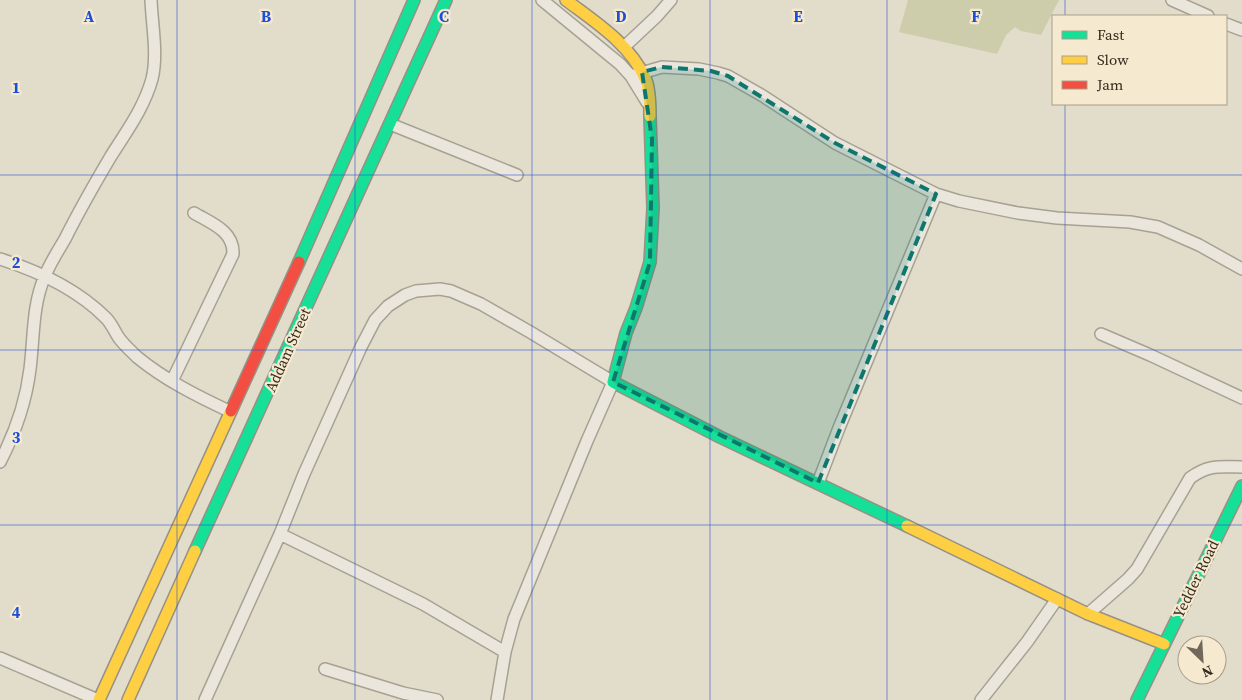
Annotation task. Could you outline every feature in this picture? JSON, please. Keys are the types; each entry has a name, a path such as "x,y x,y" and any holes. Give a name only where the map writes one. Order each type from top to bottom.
{"main road":[{"path":"400,33 402,0"},
{"name":"Addam Street","path":"99,700 323,208 414,0"},
{"path":"571,1 624,47 646,79 650,107 653,208 650,262 626,333 613,382 720,437 1088,614 1164,644"},
{"name":"Addam Street","path":"128,700 441,12 450,2"},
{"name":"Yedder Road","path":"1137,700 1242,486"}],"street":[{"path":"0,462 17,426 26,393 34,322 45,276 72,224 144,100 152,78 154,64 151,0"},
{"path":"542,0 615,59 631,76 650,107"},
{"path":"624,47 671,0"},
{"path":"1172,0 1206,15"},
{"path":"1227,24 1242,30"},
{"path":"631,76 662,67 699,69 728,76 835,143 936,194 959,201 1018,213 1057,218 1130,222 1158,227 1199,245 1242,269"},
{"path":"390,124 517,175"},
{"path":"818,483 936,194"},
{"path":"172,381 234,254 234,244 225,231 194,213"},
{"path":"0,259 45,276 61,285 106,318 121,341 138,357 172,381 229,411"},
{"path":"205,700 280,534 308,465 366,335 388,306 405,295 428,289 451,291 481,304 613,382 583,450 514,620 505,652 497,700"},
{"path":"1101,334 1167,362 1242,398"},
{"path":"1088,614 1128,579 1136,569 1190,478 1201,470 1211,467 1242,468"},
{"path":"280,534 416,600 505,652"},
{"path":"981,700 1027,642 1057,599"},
{"path":"0,658 99,700"},
{"path":"325,669 403,693 437,700"}],"highlighted area":[{"path":"662,67 711,71 728,76 835,143 936,194 818,483 613,382 650,262 652,139 642,72"}],"green space":[{"path":"908,0 1059,0 1041,35 1021,31 1015,27 1006,35 997,54 899,32"}],"traffic: fast":[{"path":"299,262 414,0"},
{"path":"195,551 446,0"},
{"path":"650,116 653,208 650,262 626,333 613,382 720,437 907,526"},
{"path":"1137,700 1242,486"}],"traffic: slow":[{"path":"566,0 600,25 630,54 647,82 650,116"},
{"path":"99,700 231,411"},
{"path":"907,526 1088,614 1164,644"},
{"path":"128,700 195,551"}],"traffic: jam":[{"path":"231,411 299,262"}]}
